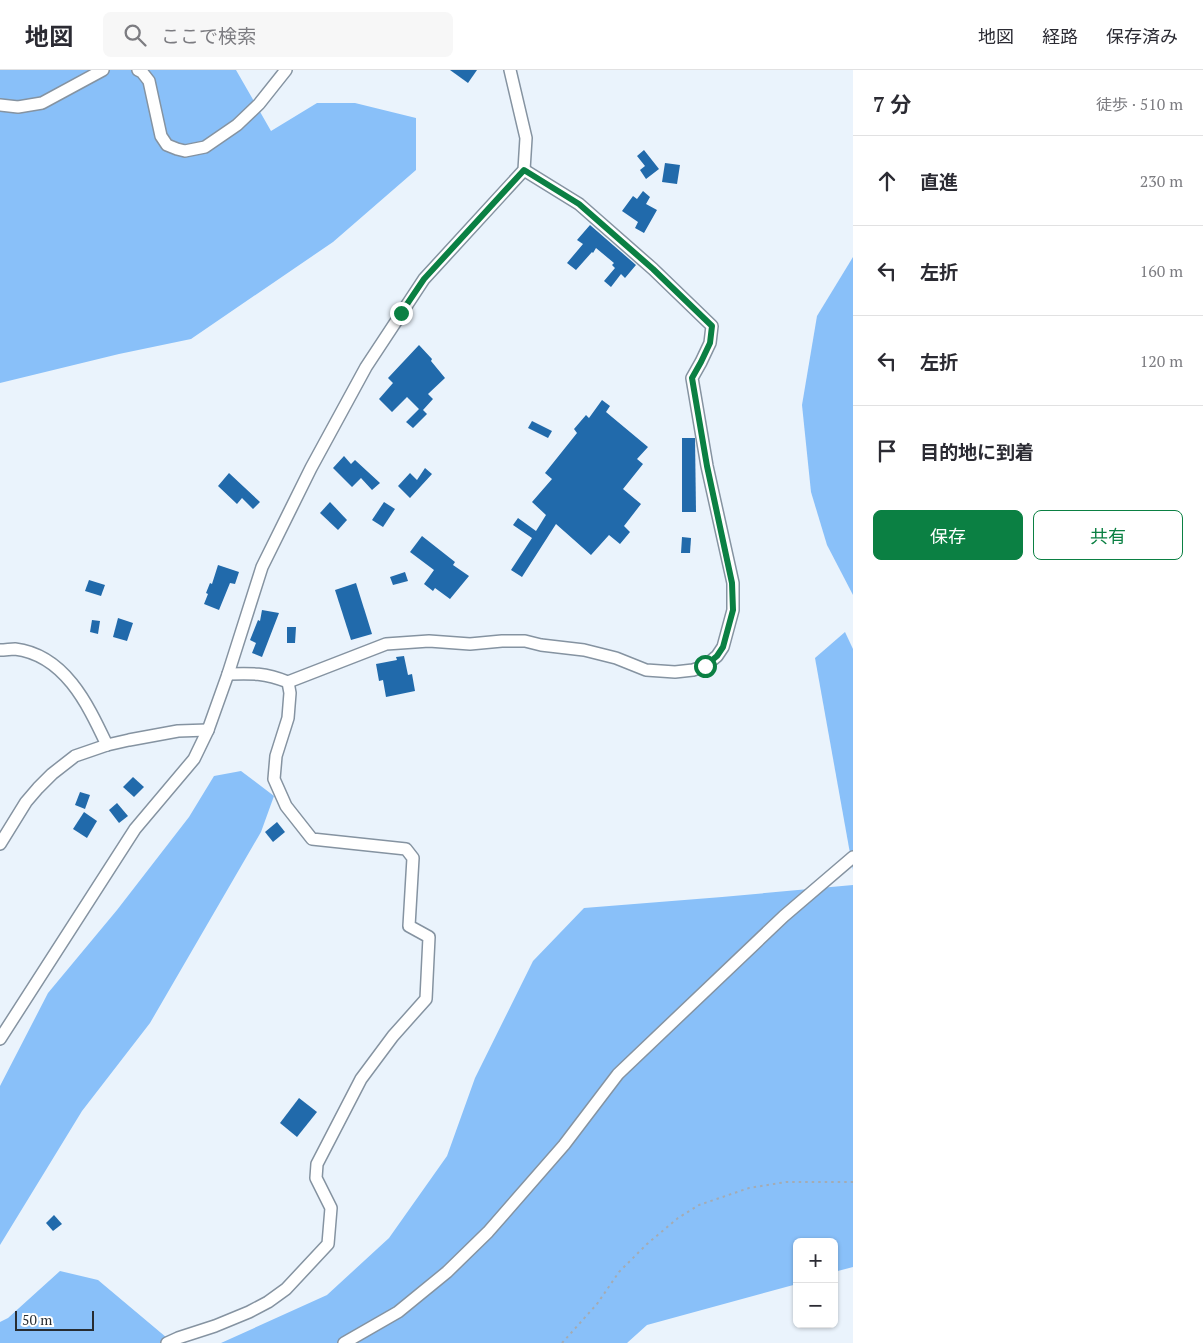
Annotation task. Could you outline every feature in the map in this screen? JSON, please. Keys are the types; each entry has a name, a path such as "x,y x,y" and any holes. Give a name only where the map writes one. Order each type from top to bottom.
{"street":[{"path":"0,105 18,107 42,103 103,70"},
{"path":"138,70 149,81 161,136 167,145 185,152 205,147 237,126 259,104 286,70"},
{"path":"0,1039 135,830 194,759 208,730 228,674 262,566 310,468 366,367 424,279 524,170 526,138 510,70"},
{"path":"228,674 255,673 274,676 288,682 386,644 429,641 470,644 502,641 526,642 584,650 616,658 646,670 674,672 693,670 705,666 717,656 723,647 733,610 732,583 707,466 692,378 710,343 712,326 653,269 579,204 524,170"},
{"path":"0,650 15,649 40,656 62,672 80,693 107,745"},
{"path":"167,1343 215,1326 268,1302 286,1289 328,1244 331,1208 316,1178 317,1164 361,1079 394,1036 426,1000 429,937 409,926 413,858 406,849 312,839 286,806 274,778 276,756 288,718 290,693 288,682"},
{"path":"0,844 26,802 52,774 75,756 107,745 178,731 208,730"},
{"path":"344,1343 398,1312 447,1272 488,1232 564,1144 618,1074 784,916 853,857"}],"path":[{"path":"562,1343 597,1304 619,1272 647,1244 678,1218 699,1205 749,1188 786,1182 853,1182"}],"shaded area":[{"path":"0,70 236,70 271,131 317,103 355,103 416,118 416,170 333,242 191,339 119,354 0,383"},
{"path":"853,257 853,595 827,545 811,492 802,405 817,316"},
{"path":"845,632 853,649 853,870 815,658"},
{"path":"241,771 274,796 261,832 150,1023 82,1111 0,1245 0,1086 48,993 117,910 189,817 214,776"},
{"path":"853,885 853,1267 838,1271 838,1238 793,1238 793,1285 647,1325 627,1343 221,1343 327,1295 389,1238 447,1156 475,1078 533,961 584,908"},
{"path":"60,1271 98,1280 173,1343 0,1343 0,1322 8,1318"}],"building":[{"path":"450,70 477,70 468,83"},
{"path":"644,150 659,169 646,179 640,170 645,166 637,156"},
{"path":"665,163 680,165 677,184 662,182"},
{"path":"643,191 650,197 646,204 657,210 644,233 635,228 638,222 622,211 633,196 637,199"},
{"path":"590,225 636,265 625,278 621,274 611,287 604,281 615,268 612,265 614,263 596,248 576,270 567,263 583,244 577,240"},
{"path":"419,345 432,359 431,361 445,378 428,394 433,399 423,410 427,414 413,428 406,422 419,409 407,397 392,412 379,399 393,383 388,378"},
{"path":"602,400 610,406 606,412 648,447 637,459 643,464 623,489 641,504 624,526 630,532 620,544 609,535 591,555 556,524 522,577 511,570 532,538 513,525 518,518 536,531 546,515 532,502 552,479 545,473 577,433 574,429 586,415 589,418"},
{"path":"532,421 552,431 548,438 528,428"},
{"path":"682,438 695,438 696,512 682,512"},
{"path":"344,456 351,464 355,460 380,483 372,490 361,478 352,487 333,468"},
{"path":"425,468 432,474 410,498 398,486 410,473 417,480"},
{"path":"229,473 260,502 253,509 242,498 237,504 218,486"},
{"path":"330,502 347,520 338,530 320,513"},
{"path":"384,502 395,509 383,527 372,520"},
{"path":"422,536 455,562 453,565 469,576 450,599 435,588 433,591 424,584 434,570 410,552"},
{"path":"682,537 691,538 690,553 681,553"},
{"path":"218,565 239,572 235,584 230,583 219,610 204,604 208,594 206,593 210,583 212,584"},
{"path":"405,572 408,581 393,585 390,577"},
{"path":"89,580 105,585 101,596 85,591"},
{"path":"356,583 372,634 351,640 335,590"},
{"path":"262,610 279,613 262,657 252,653 256,643 250,640 258,620 260,621"},
{"path":"118,618 133,623 127,641 113,637"},
{"path":"92,620 100,621 98,634 90,632"},
{"path":"287,627 296,627 295,643 287,643"},
{"path":"404,656 408,675 412,674 415,691 386,697 383,680 379,681 376,664 397,660 396,657"},
{"path":"133,777 144,787 134,797 123,787"},
{"path":"80,792 90,795 85,809 75,805"},
{"path":"117,803 128,816 119,823 109,810"},
{"path":"84,812 97,821 87,838 73,829"},
{"path":"277,822 285,832 273,842 265,832"},
{"path":"299,1098 317,1112 297,1137 280,1123"},
{"path":"54,1215 62,1224 53,1231 46,1223"}],"route":[{"path":"401,313 424,279 524,170 579,204 653,269 712,326 710,343 692,378 707,466 732,583 733,610 723,647 717,656 705,666"}]}
